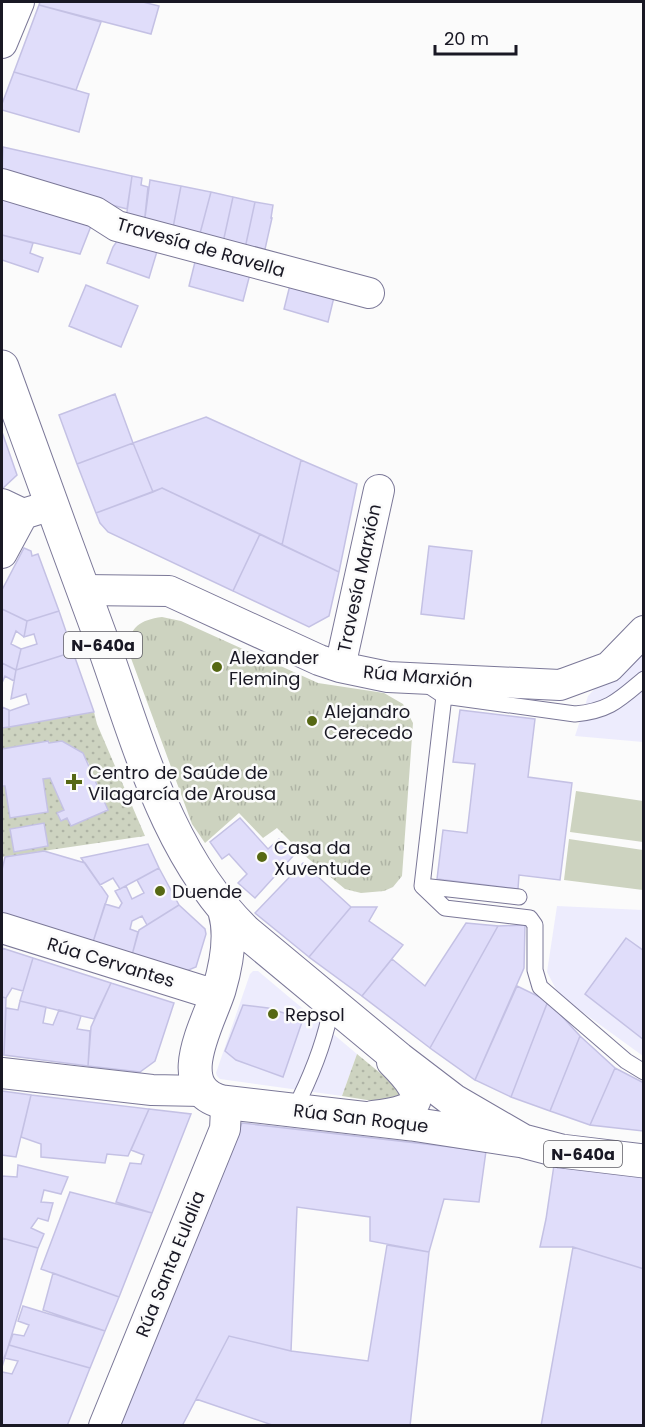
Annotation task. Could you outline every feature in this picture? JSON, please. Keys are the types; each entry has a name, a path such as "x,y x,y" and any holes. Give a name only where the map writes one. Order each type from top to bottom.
{"main road":[{"name":"N-640a","path":"2,367 25,508 83,590 172,827 191,864 225,912 375,1039 454,1101 523,1141 561,1150 644,1161"},
{"path":"212,1097 196,1082 195,1062 221,981 228,933 225,912"},
{"name":"Rúa San Roque","path":"212,1097 523,1141"}],"street":[{"path":"2,43 20,2"},
{"name":"Travesía de Ravella","path":"2,184 95,212 117,226 369,293"},
{"name":"Travesía Marxión","path":"340,667 379,490"},
{"path":"2,553 25,508"},
{"name":"Rúa Marxión","path":"83,590 169,591 319,660 388,677 560,685 609,667 644,631"},
{"name":"Rúa Cervantes","path":"2,928 203,991 214,991 221,981"},
{"path":"221,981 229,965 243,956 256,957 265,961 296,986 328,1000"},
{"path":"361,1118 407,1110 414,1105 417,1099 411,1084 375,1039"},
{"name":"Rúa San Roque","path":"2,1073 212,1097"},
{"name":"Rúa Santa Eulalia","path":"104,1425 225,1129 226,1109 212,1097"}],"lane":[{"path":"419,678 444,696 575,714 595,712 620,700 644,678"},
{"path":"422,886 444,696"},
{"path":"422,886 519,897"},
{"path":"422,886 445,908 530,918 535,925 535,970 540,987 626,1061 644,1072"},
{"path":"294,1110 305,1090 328,1027 328,1000"}],"shaded area":[{"path":"643,637 643,742 575,736 588,696"},
{"path":"557,906 643,910 643,1056 559,995 547,972"},
{"name":"Repsol","path":"253,971 258,971 357,1054 342,1096 220,1079 217,1076 216,1073"}],"green space":[{"path":"162,617 181,621 318,683 384,693 403,704 413,723 402,876 393,887 384,891 361,893 345,889 304,855 277,828 263,838 239,813 205,843 192,824 128,650 133,630 137,626 148,620"},
{"path":"94,712 145,836 2,857 2,786 5,786 10,818 48,811 43,779 50,778 64,810 57,813 61,821 67,818 71,826 108,810 88,762 48,741 2,749 2,728"},
{"path":"576,791 643,801 643,842 570,832"},
{"path":"569,839 643,850 643,890 564,880"},
{"path":"357,1054 396,1086 399,1094 397,1100 392,1104 342,1096"}],"building":[{"path":"40,2 143,2 159,6 151,34 39,5"},
{"path":"39,5 101,22 76,90 14,72"},
{"path":"14,72 89,94 79,132 2,110 2,104"},
{"path":"3,147 132,176 127,209 2,176"},
{"path":"132,176 142,178 141,185 148,187 144,225 126,219"},
{"path":"150,180 181,186 172,233 144,225"},
{"path":"181,186 211,192 198,241 172,233"},
{"path":"211,192 233,197 222,247 198,241"},
{"path":"233,197 255,202 244,253 222,247"},
{"path":"2,199 91,226 80,254 2,235"},
{"path":"255,202 273,205 263,258 244,253"},
{"path":"2,235 33,243 30,253 43,258 38,272 2,260"},
{"path":"119,238 158,248 149,278 107,263"},
{"path":"196,258 250,274 243,301 189,286"},
{"path":"86,285 138,306 121,347 69,326"},
{"path":"290,285 334,297 328,322 284,309"},
{"path":"115,394 133,443 77,464 59,415"},
{"path":"206,417 301,460 282,545 162,488 153,492 133,443"},
{"path":"2,432 17,475 2,489"},
{"path":"133,443 153,492 96,513 77,464"},
{"path":"301,460 357,484 339,572 282,545"},
{"path":"162,488 260,534 233,591 108,532 100,523 96,513"},
{"path":"260,534 339,572 329,616 309,627 233,591"},
{"path":"429,546 472,551 464,619 421,614"},
{"path":"24,548 31,551 32,556 38,554 59,611 27,621 2,609 2,590"},
{"path":"2,609 27,621 24,637 16,631 11,644 21,649 16,670 2,663"},
{"path":"59,611 73,652 16,670 21,649 37,644 34,634 24,637 27,621"},
{"path":"73,652 94,712 9,727 9,711 29,704 26,694 11,699 16,670"},
{"path":"2,663 16,670 14,681 5,676 2,683"},
{"path":"2,707 9,710 9,727 2,728"},
{"path":"460,710 535,719 528,777 572,783 560,880 519,875 518,889 437,879 443,830 467,833 475,764 453,762"},
{"name":"Centro de Saúde de Vilagarcía de Arousa","path":"48,741 49,743 62,741 83,753 108,810 71,826 67,818 61,821 57,813 64,810 50,778 43,779 48,812 10,818 5,786 2,786 2,749"},
{"name":"Casa da Xuventude","path":"240,818 268,849 279,839 294,855 255,898 238,883 247,874 229,854 222,859 210,842"},
{"path":"44,823 48,846 14,852 10,829"},
{"path":"148,844 159,868 120,889 113,878 100,885 81,858"},
{"path":"44,851 85,863 108,896 93,942 2,913 2,870 5,857"},
{"path":"303,863 351,907 309,957 255,913"},
{"path":"159,868 179,905 147,925 142,916 132,921 130,929 138,932 132,955 93,942 105,904 119,908 122,903 115,891 126,886 132,899 144,893 137,880"},
{"path":"179,905 205,929 206,934 196,967 186,971 132,955 139,930"},
{"path":"351,907 377,907 369,921 403,945 362,996 309,957"},
{"path":"466,923 498,926 430,1048 362,996 392,959 425,986"},
{"path":"525,925 524,968 475,1080 430,1048 498,926"},
{"path":"626,938 644,951 644,1040 585,994"},
{"path":"2,948 33,958 23,991 12,988 6,998 2,997"},
{"path":"33,958 111,983 94,1019 20,1001"},
{"path":"111,983 174,1003 155,1061 140,1072 88,1066 91,1027"},
{"path":"517,986 548,1001 511,1097 475,1080"},
{"path":"2,997 6,998 4,1055 2,1055"},
{"path":"20,1001 46,1007 43,1023 53,1025 59,1010 81,1016 77,1029 90,1031 88,1066 4,1055 6,1008 18,1010"},
{"path":"548,1001 580,1036 550,1111 511,1097"},
{"path":"243,1005 268,1008 303,1019 283,1077 236,1060 225,1051"},
{"path":"580,1036 615,1068 590,1125 550,1111"},
{"path":"615,1068 644,1083 643,1131 590,1125"},
{"path":"2,1091 31,1095 16,1157 2,1155"},
{"path":"31,1095 149,1109 128,1156 107,1154 105,1163 41,1157 41,1144 21,1137"},
{"path":"149,1109 191,1114 152,1213 116,1202 130,1163 141,1164 144,1155 131,1150"},
{"path":"242,1123 486,1151 479,1202 444,1199 429,1252 370,1241 370,1217 297,1207 291,1351 229,1336 182,1426 117,1426"},
{"path":"18,1165 68,1177 61,1194 44,1190 41,1202 53,1203 48,1221 38,1218 31,1228 44,1234 38,1248 2,1238 2,1176 17,1177"},
{"path":"554,1165 644,1175 644,1269 573,1247 540,1247"},
{"path":"70,1192 152,1213 119,1297 41,1269"},
{"path":"2,1238 38,1248 2,1367"},
{"path":"387,1245 429,1252 410,1426 275,1426 196,1399 229,1336 291,1351 368,1361"},
{"path":"573,1247 644,1269 644,1426 541,1426"},
{"path":"53,1273 119,1297 105,1331 43,1310"},
{"path":"23,1306 105,1331 90,1368 9,1345 13,1334 24,1336 29,1325 18,1321"},
{"path":"9,1345 90,1368 67,1426 2,1425 2,1372 12,1374 18,1361 4,1358"}],"place":[{"name":"Alexander Fleming","path":"217,667"},
{"name":"Alejandro Cerecedo","path":"312,721"},
{"name":"Centro de Saúde de Vilagarcía de Arousa","path":"74,782"},
{"name":"Casa da Xuventude","path":"262,857"},
{"name":"Duende","path":"160,891"},
{"name":"Repsol","path":"273,1014"}]}
